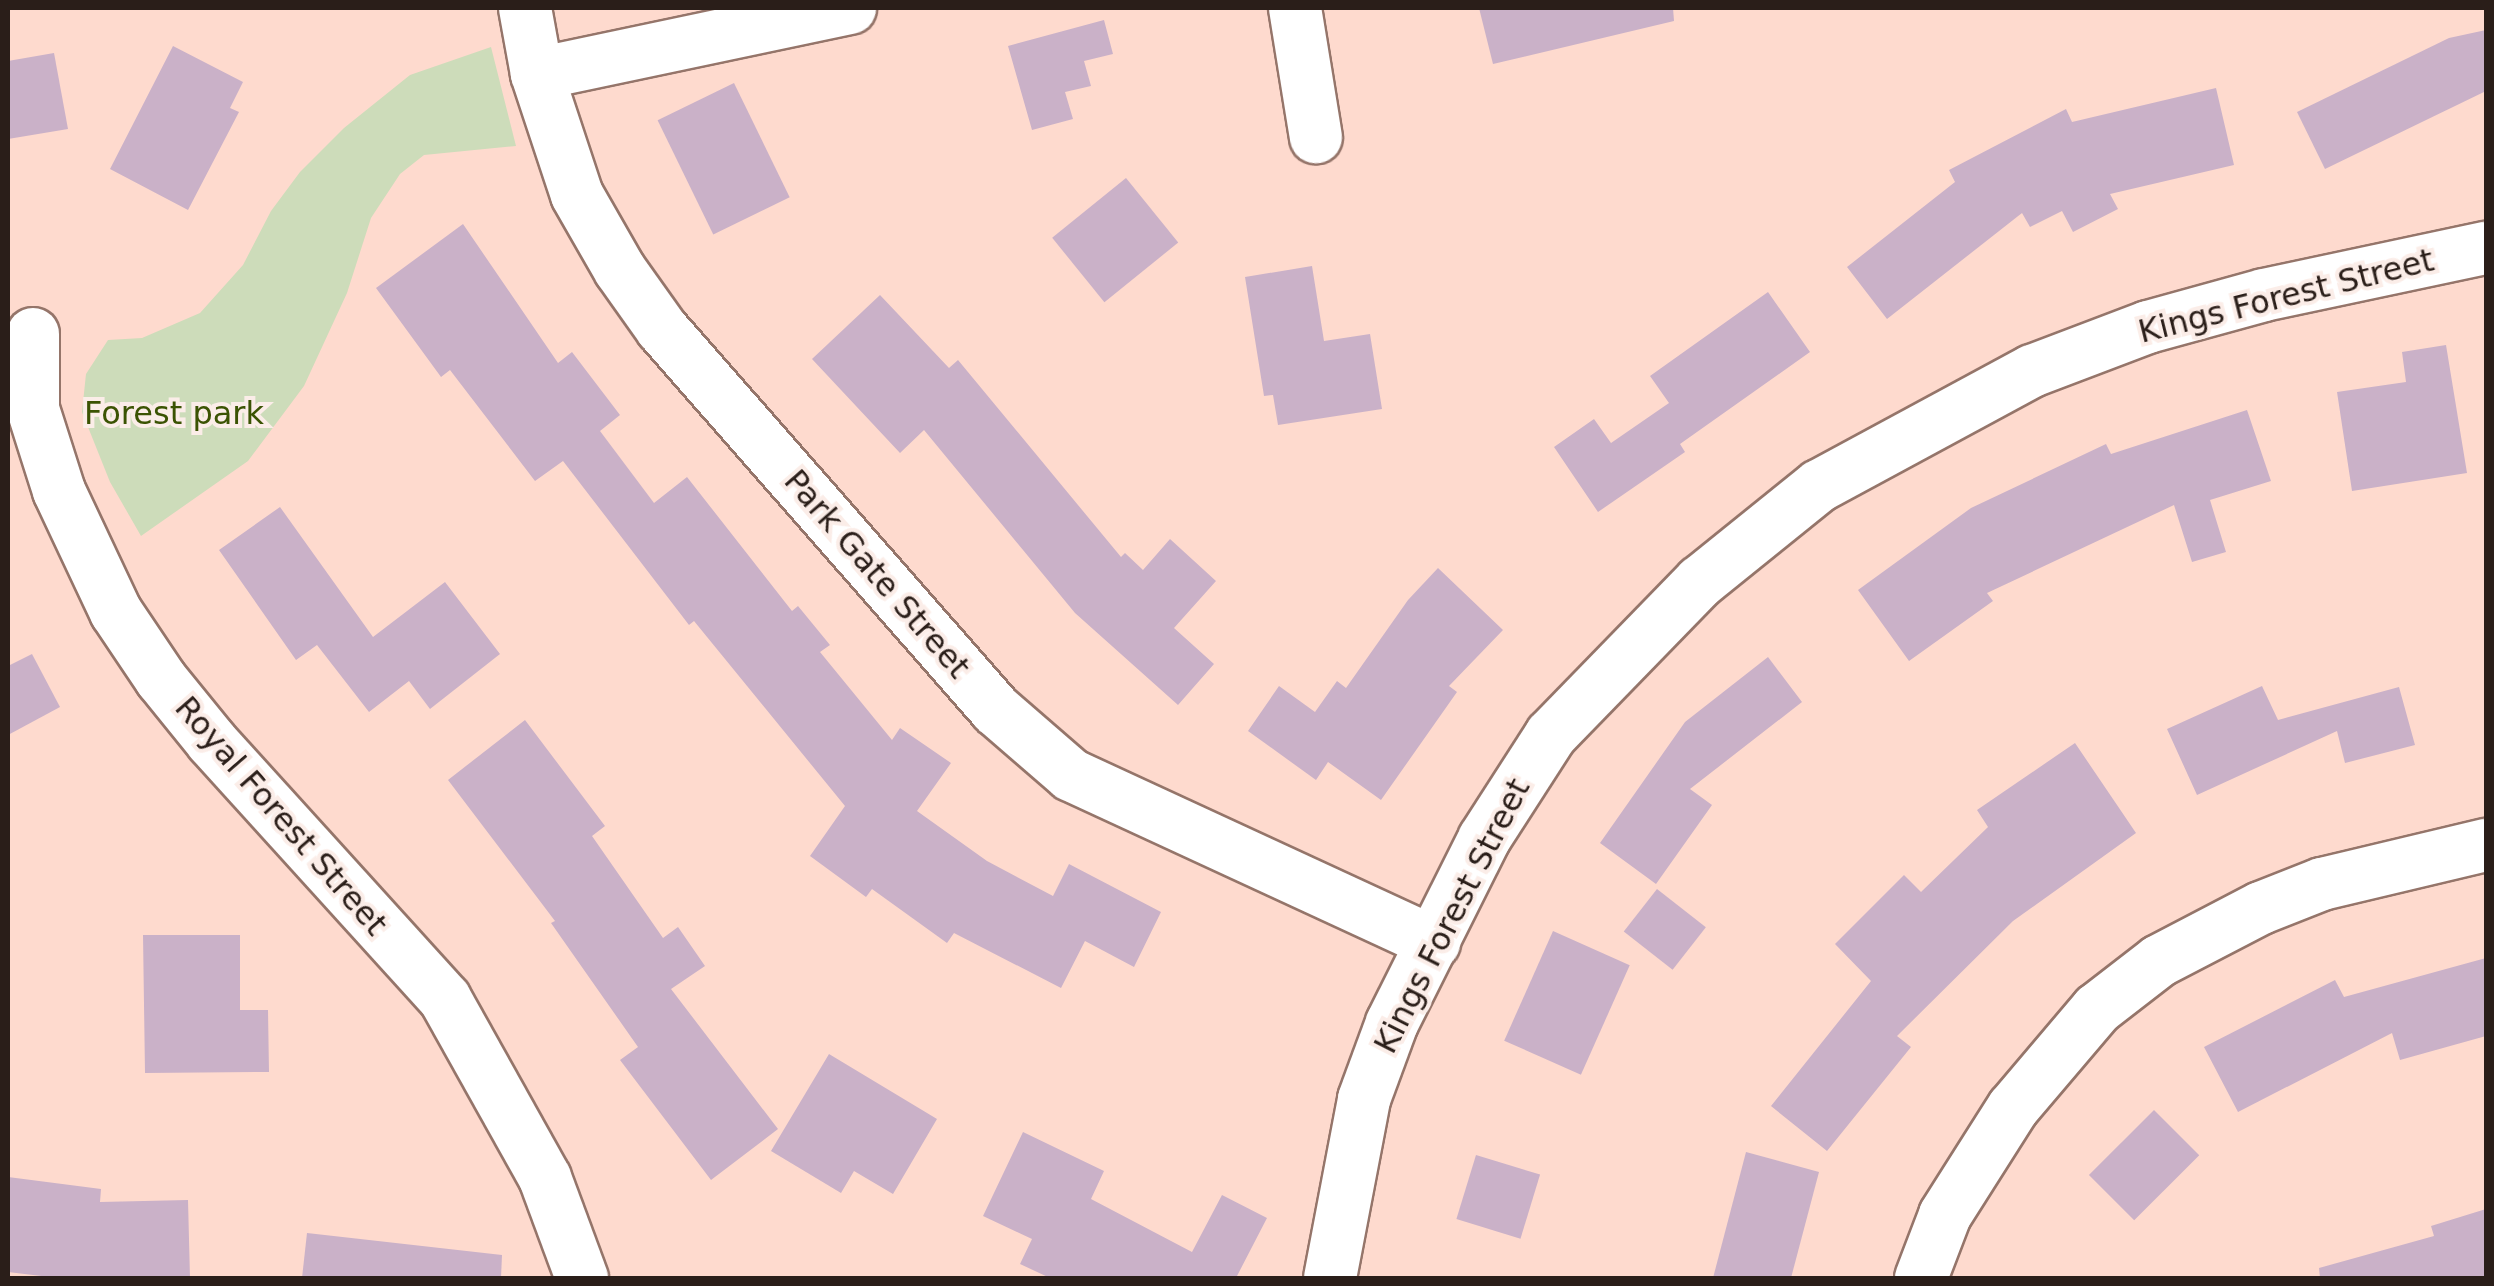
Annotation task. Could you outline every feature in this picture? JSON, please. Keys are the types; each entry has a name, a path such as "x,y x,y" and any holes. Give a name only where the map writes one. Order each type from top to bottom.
{"street":[{"name":"Park Gate Street","path":"525,8 537,74 577,194 620,270 662,329 996,710 1071,775 1434,942"},
{"path":"537,74 850,8"},
{"path":"1295,8 1316,137"},
{"name":"Kings Forest Street","path":"1330,1278 1364,1100 1392,1023 1484,840 1551,736 1700,582 1820,486 2032,372 2148,327 2264,295 2486,248"},
{"name":"Royal Forest Street","path":"33,334 33,408 59,491 116,612 160,679 212,742 445,998 546,1178 582,1278"},
{"path":"1921,1278 1945,1215 2013,1108 2097,1009 2159,961 2261,908 2322,884 2486,845"}],"green space":[{"name":"Forest park","path":"491,47 516,146 424,155 400,174 371,218 347,293 304,386 248,461 141,536 110,482 82,412 86,374 108,340 142,338 200,313 243,265 271,211 300,172 344,128 410,75"}],"building":[{"path":"1479,8 1673,8 1674,21 1493,64"},
{"path":"1104,20 1113,54 1084,61 1091,86 1065,92 1073,119 1032,130 1008,46"},
{"path":"2486,30 2486,91 2325,169 2297,112 2449,38"},
{"path":"173,46 243,82 230,108 239,112 188,210 110,169"},
{"path":"54,53 68,129 8,139 8,61"},
{"path":"734,83 790,197 713,234 658,120"},
{"path":"2216,88 2234,165 2110,194 2118,209 2073,232 2062,211 2030,227 2022,213 1887,319 1847,267 1955,182 1949,170 2066,109 2072,122"},
{"path":"1126,178 1178,243 1104,302 1052,238"},
{"path":"463,224 558,363 572,352 620,415 600,431 654,503 687,477 792,611 798,606 830,645 820,652 892,740 900,728 951,763 917,811 987,861 1053,896 1069,864 1161,912 1134,967 1085,941 1061,988 954,933 947,943 872,889 866,897 810,856 845,806 694,621 689,625 563,461 535,481 450,370 441,377 376,288"},
{"path":"1312,266 1324,341 1370,334 1382,409 1278,425 1273,395 1264,396 1245,277"},
{"path":"1768,292 1810,352 1680,444 1685,452 1598,512 1554,447 1594,419 1611,443 1669,403 1650,376"},
{"path":"880,295 949,368 958,360 1121,557 1125,553 1143,570 1170,539 1216,581 1174,628 1214,664 1178,705 1075,613 924,430 900,453 812,359"},
{"path":"2446,345 2467,473 2352,491 2337,392 2406,382 2402,352"},
{"path":"2247,410 2271,481 2210,500 2226,552 2192,562 2174,505 1987,593 1993,601 1909,661 1858,590 1971,508 2106,444 2111,454"},
{"path":"280,507 373,637 445,582 500,654 430,709 409,681 369,712 317,645 296,660 219,550"},
{"path":"1438,568 1503,630 1449,686 1457,692 1381,800 1328,762 1316,780 1248,731 1279,686 1315,712 1337,681 1346,688 1408,600"},
{"path":"32,654 60,707 8,735 8,666"},
{"path":"1768,657 1802,702 1690,789 1712,805 1656,884 1600,843 1685,722"},
{"path":"2262,686 2278,720 2399,687 2415,745 2345,763 2337,731 2197,795 2167,729"},
{"path":"525,720 605,826 592,836 663,938 678,927 705,966 671,989 778,1129 711,1180 620,1060 638,1047 551,923 555,921 448,780"},
{"path":"2075,743 2136,833 2013,921 1897,1036 1911,1047 1827,1151 1771,1106 1871,981 1835,944 1904,875 1921,892 1988,827 1977,810"},
{"path":"1657,889 1706,927 1673,970 1624,932"},
{"path":"1553,931 1630,965 1581,1075 1504,1041"},
{"path":"143,935 240,935 240,1010 268,1010 269,1072 145,1073"},
{"path":"2486,958 2486,1036 2400,1060 2392,1033 2238,1112 2204,1047 2335,980 2344,997"},
{"path":"829,1054 937,1119 893,1194 854,1171 841,1193 771,1151"},
{"path":"2154,1110 2199,1155 2134,1220 2089,1175"},
{"path":"1023,1132 1104,1171 1091,1199 1192,1252 1222,1195 1267,1218 1237,1276 1242,1278 1050,1278 1020,1264 1032,1239 983,1216"},
{"path":"1746,1152 1819,1172 1791,1278 1713,1278"},
{"path":"1476,1155 1540,1175 1520,1239 1456,1219"},
{"path":"8,1177 101,1189 100,1202 188,1200 190,1278 58,1278 8,1272"},
{"path":"2486,1209 2486,1278 2320,1278 2319,1268 2434,1236 2431,1226"},
{"path":"307,1233 502,1255 501,1278 302,1278"}]}
